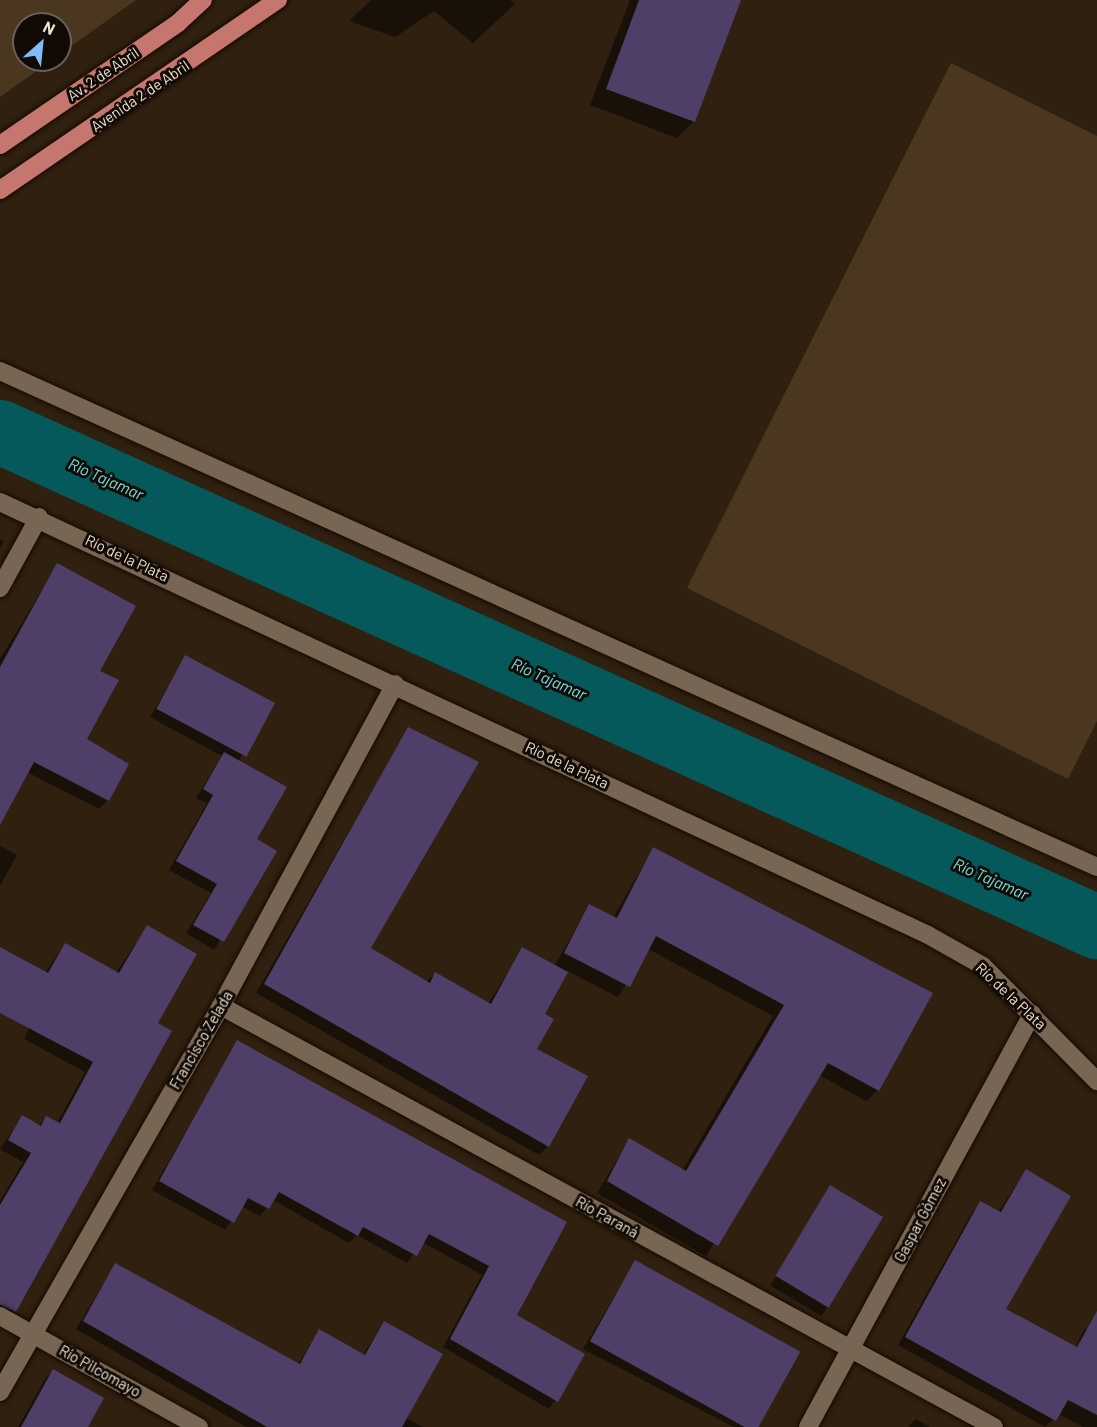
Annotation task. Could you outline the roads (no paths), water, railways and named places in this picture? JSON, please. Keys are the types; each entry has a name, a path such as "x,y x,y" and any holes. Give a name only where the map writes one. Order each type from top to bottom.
{"main road":[{"name":"Av. 2 de Abril","path":"0,145 178,23 203,0"},
{"name":"Avenida 2 de Abril","path":"0,190 278,0"}],"street":[{"path":"0,371 1097,867"},
{"name":"Río de la Plata","path":"0,502 39,517 928,935 983,966 1097,1081"},
{"path":"0,588 39,517"},
{"name":"Francisco Zelada","path":"0,1392 31,1334 221,1006 395,684"},
{"name":"Río Paraná","path":"221,1006 994,1427"},
{"name":"Gaspar Gómez","path":"808,1427 1032,1014"},
{"name":"Río Pilcomayo","path":"0,1316 199,1427"}],"waterway":[{"name":"Río Tajamar","path":"0,432 1097,927"}]}
